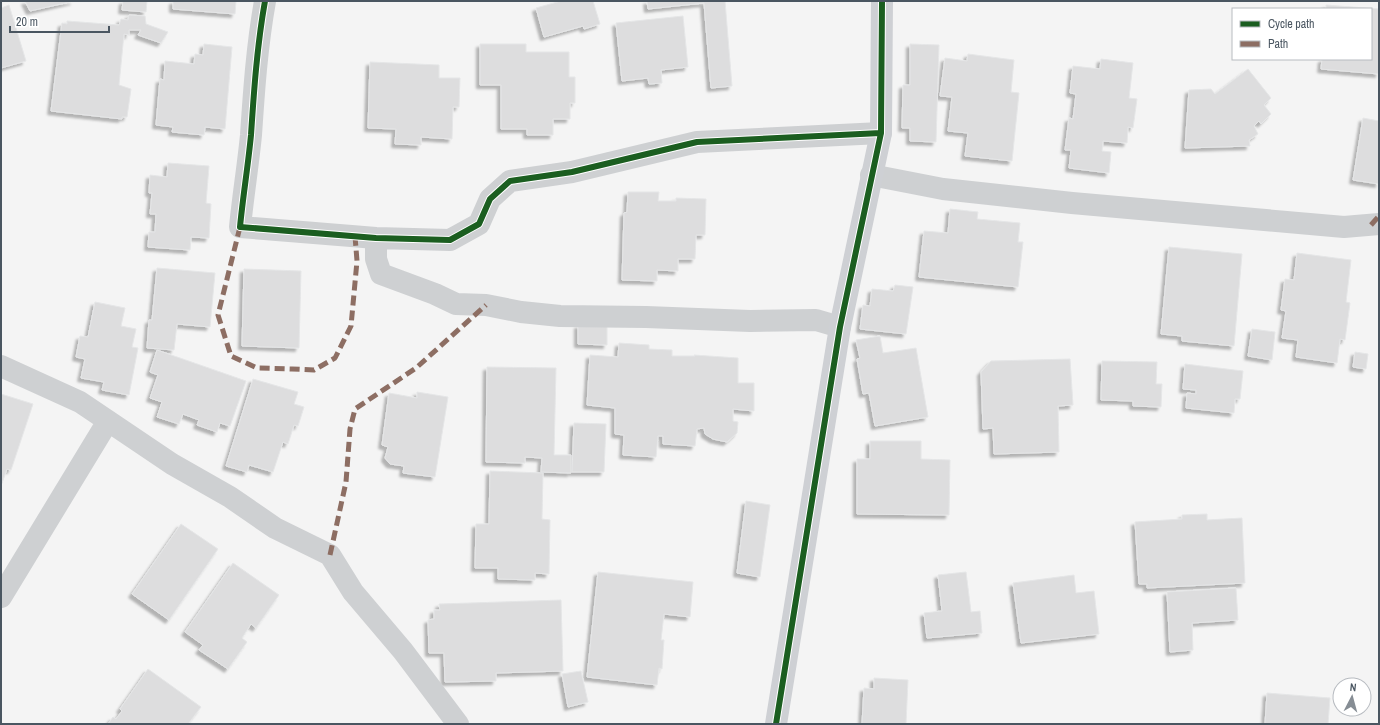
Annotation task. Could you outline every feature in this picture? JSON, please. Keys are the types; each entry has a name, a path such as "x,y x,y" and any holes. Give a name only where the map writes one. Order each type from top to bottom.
{"street":[{"path":"265,1 257,51 251,134 240,227 376,238 450,240 479,224 490,199 510,181 572,172 697,142 881,134"},
{"path":"776,724 840,327 871,175 881,134 882,1"},
{"path":"871,175 943,189 1072,203 1344,227 1379,224"},
{"path":"376,238 376,259 381,274 435,294 456,304 486,305 521,312 560,316 610,316 750,322 816,320 840,327"},
{"path":"1,366 80,402 172,464 230,497 275,528 330,555 353,592 403,651 458,724"},
{"path":"1,597 108,421"}],"building":[{"path":"25,1 74,1 30,11"},
{"path":"123,1 147,1 146,12 122,10"},
{"path":"173,1 236,1 235,14 173,9"},
{"path":"561,1 593,1 600,24 584,29 583,26 544,37 536,8"},
{"path":"647,1 725,1 732,86 711,88 704,3 648,9"},
{"path":"9,5 26,61 1,68 1,8"},
{"path":"1326,5 1366,8 1326,8"},
{"path":"1372,8 1379,9 1379,74 1321,69 1322,60 1372,60"},
{"path":"129,15 145,16 146,24 168,32 161,43 138,35 141,30 129,30 129,35 124,34 119,85 131,89 127,117 122,117 122,119 51,111 62,23 67,24 67,21 119,25 121,19 128,20"},
{"path":"683,16 688,67 661,70 662,83 649,84 648,78 622,81 616,23"},
{"path":"204,44 232,47 225,129 205,127 204,135 172,132 173,127 156,125 160,79 164,80 165,61 194,64 195,54 203,55"},
{"path":"480,44 526,44 526,52 569,52 569,77 575,77 575,103 570,103 570,119 553,119 553,135 527,135 527,129 501,129 501,85 480,85"},
{"path":"910,44 939,45 936,142 910,141 910,128 902,128 903,85 910,85"},
{"path":"968,54 1014,60 1011,92 1019,93 1012,161 965,156 968,133 948,131 952,97 940,96 945,58 967,61"},
{"path":"1101,59 1133,63 1129,98 1137,99 1133,128 1128,127 1127,143 1103,141 1102,151 1111,152 1109,173 1069,168 1071,150 1065,150 1069,118 1073,119 1076,94 1070,93 1073,66 1100,69"},
{"path":"370,62 439,65 439,78 460,78 459,107 453,107 452,139 421,137 421,145 395,144 396,129 368,128"},
{"path":"1248,69 1271,98 1264,105 1271,114 1261,124 1259,121 1254,126 1258,134 1249,140 1250,146 1185,148 1189,90 1211,89 1215,94"},
{"path":"1363,118 1379,121 1379,184 1353,180"},
{"path":"168,163 209,166 206,203 211,204 209,238 191,237 190,250 148,247 149,232 155,232 156,214 150,214 152,193 149,193 150,175 167,177"},
{"path":"628,192 659,192 658,201 676,201 676,198 706,199 705,235 696,235 695,259 678,259 678,271 657,270 657,281 622,280 624,213 627,212"},
{"path":"950,209 978,212 977,219 1020,223 1018,242 1023,242 1018,287 919,277 924,231 948,233"},
{"path":"1169,247 1242,254 1234,346 1182,341 1182,336 1161,334"},
{"path":"1297,253 1351,260 1346,302 1350,303 1345,340 1340,339 1337,363 1296,357 1298,340 1282,338 1286,311 1281,310 1285,279 1294,280"},
{"path":"157,268 215,273 210,327 177,324 174,350 147,348 149,320 152,320"},
{"path":"244,269 301,271 299,348 242,346"},
{"path":"895,285 913,287 906,334 860,329 863,305 870,306 872,289 893,291"},
{"path":"95,302 125,308 121,326 136,329 132,347 138,348 129,395 102,390 104,382 81,378 85,359 76,357 80,336 88,337"},
{"path":"578,325 607,326 607,345 578,344"},
{"path":"1252,329 1275,332 1272,360 1248,356"},
{"path":"880,336 883,353 916,348 928,417 875,426 869,393 863,394 857,359 860,358 856,340"},
{"path":"619,343 649,345 649,349 672,350 672,356 695,356 694,355 738,358 738,383 754,383 754,411 733,409 733,421 738,422 737,433 727,442 713,439 705,434 704,428 697,429 695,446 663,444 663,436 658,436 656,457 623,455 624,435 615,434 615,408 587,405 590,355 618,357"},
{"path":"157,350 246,381 230,426 220,423 217,432 197,425 199,420 183,414 179,424 157,417 162,402 150,398 158,375 150,372"},
{"path":"1355,352 1368,354 1366,369 1353,367"},
{"path":"1070,359 1073,405 1058,406 1059,452 994,454 993,428 983,429 981,372 991,361"},
{"path":"1102,361 1157,362 1156,384 1162,384 1161,407 1133,406 1133,401 1101,400"},
{"path":"1185,364 1243,371 1240,399 1235,399 1234,413 1186,408 1187,393 1196,394 1196,390 1183,389"},
{"path":"487,367 556,368 554,455 571,455 571,473 541,472 542,458 525,457 525,463 486,462"},
{"path":"253,379 298,392 294,404 304,407 298,426 294,425 288,444 283,442 273,472 249,465 247,472 226,466"},
{"path":"417,392 448,397 435,477 403,473 404,466 390,464 385,458 388,447 382,445 389,393 417,398"},
{"path":"1,394 33,404 11,470 7,469 1,486"},
{"path":"574,423 606,424 604,472 572,472"},
{"path":"870,441 921,441 921,459 950,460 949,515 857,514 857,459 870,459"},
{"path":"490,471 543,473 542,519 550,520 549,574 535,573 535,580 498,579 498,568 475,568 476,524 489,524"},
{"path":"746,501 770,505 760,577 737,573"},
{"path":"1207,514 1207,520 1242,518 1245,583 1147,588 1147,584 1139,584 1135,522 1182,519 1182,515"},
{"path":"181,524 218,549 169,620 132,594"},
{"path":"233,563 279,595 256,628 251,624 242,638 247,642 228,669 199,650 203,645 185,632"},
{"path":"598,572 693,582 690,617 664,614 661,640 664,640 662,669 659,668 657,685 587,677"},
{"path":"966,572 971,612 980,611 982,633 927,638 924,613 942,611 938,575"},
{"path":"1074,575 1076,593 1094,591 1099,634 1021,643 1013,583"},
{"path":"1236,588 1238,620 1192,623 1193,650 1170,652 1167,592"},
{"path":"561,600 563,671 496,673 496,681 445,682 444,653 429,653 428,620 434,619 434,610 440,610 439,604"},
{"path":"148,669 201,707 188,724 108,724 113,717 116,719 122,711 120,709"},
{"path":"581,671 588,702 568,707 562,674"},
{"path":"874,678 908,680 906,724 862,724 864,688 874,689"},
{"path":"1267,693 1330,698 1328,724 1265,724"}],"marked path":[{"path":"1371,225 1379,216"},
{"path":"240,227 218,315 231,356 257,368 314,370 335,358 351,326 357,261 355,236"},
{"path":"330,555 346,482 350,429 355,409 416,368 486,305"}],"cycle path":[{"path":"265,1 258,51 251,135 240,227 376,238 450,240 479,224 490,199 510,181 572,172 697,142 881,133"},
{"path":"776,724 840,327 881,133 882,1"}]}
